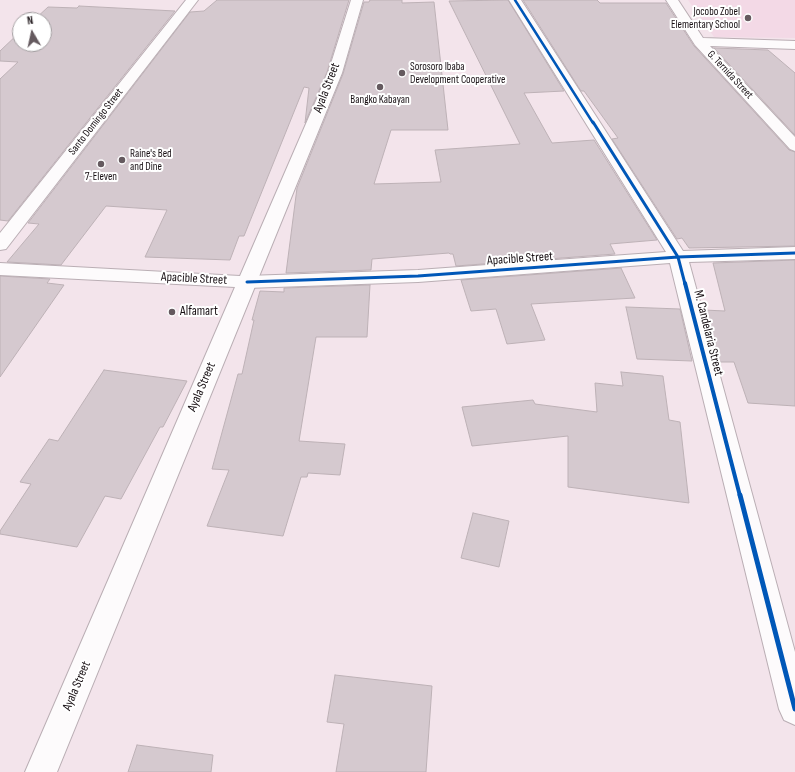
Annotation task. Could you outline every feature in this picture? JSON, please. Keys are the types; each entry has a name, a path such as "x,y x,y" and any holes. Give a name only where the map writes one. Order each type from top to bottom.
{"street":[{"name":"Santo Domingo Street","path":"0,244 192,0"},
{"name":"Ayala Street","path":"41,772 335,73 357,0"},
{"name":"M. Candelaria Street","path":"515,0 678,257 795,709"},
{"name":"G. Ternida Street","path":"672,0 699,42 795,146"},
{"path":"699,42 795,45"},
{"name":"Apacible Street","path":"0,269 246,282 418,276 678,257 795,253"}],"shaded area":[{"name":"Jocobo Zobel Elementary School","path":"688,0 795,0 795,38 714,37"}],"building":[{"path":"217,0 349,0 327,72 305,123 309,88 304,87 244,236 239,236 230,260 145,257 167,210 106,206 61,265 7,262 39,224 28,223 190,12 204,11"},
{"path":"370,0 402,0 402,3 434,2 448,130 391,130 374,184 441,182 435,150 520,144 449,1 508,0 564,91 524,93 552,143 594,140 657,240 610,244 615,254 456,266 453,254 449,253 372,259 371,270 286,273 297,188 343,74 364,2 369,2"},
{"path":"523,0 597,0 600,3 666,3 694,46 789,150 795,152 795,246 689,248 682,238 677,239 612,139 618,138 584,91 581,91"},
{"path":"79,6 175,11 8,221 0,220 0,79 18,62 0,61 0,51 12,40 12,52 52,52 52,12 43,12 48,7 77,8"},
{"path":"714,48 768,50 795,73 795,135"},
{"path":"795,260 795,406 748,403 734,362 718,362 704,310 725,311 713,263"},
{"path":"621,268 635,298 531,304 545,340 507,344 496,309 471,311 461,280"},
{"path":"0,276 50,279 47,283 64,285 0,377"},
{"path":"370,285 367,337 316,337 299,441 345,444 340,475 308,473 307,477 301,477 283,536 207,526 229,470 212,469 238,374 242,374 254,320 252,320 260,291 284,292 284,288"},
{"path":"626,307 680,309 692,361 637,359"},
{"path":"104,370 187,381 163,427 160,427 121,499 105,496 77,547 0,534 0,531 31,484 20,482 49,439 58,441"},
{"path":"621,372 663,376 669,420 680,422 689,503 568,487 568,436 472,446 462,407 533,400 535,404 597,412 595,383 623,386"},
{"path":"473,513 509,521 499,567 461,558"},
{"path":"335,675 432,686 426,772 336,772 344,724 327,722"},
{"path":"137,745 213,755 211,772 128,772"}],"cycle path":[{"path":"515,0 678,257 795,709"},
{"path":"247,282 418,276 678,257 795,253"}],"place":[{"name":"Jocobo Zobel Elementary School","path":"748,18"},
{"name":"Sorosoro Ibaba Development Cooperative","path":"402,73"},
{"name":"Bangko Kabayan","path":"380,87"},
{"name":"Raine's Bed and Dine","path":"122,160"},
{"name":"7-Eleven","path":"101,164"},
{"name":"Alfamart","path":"172,312"}]}
